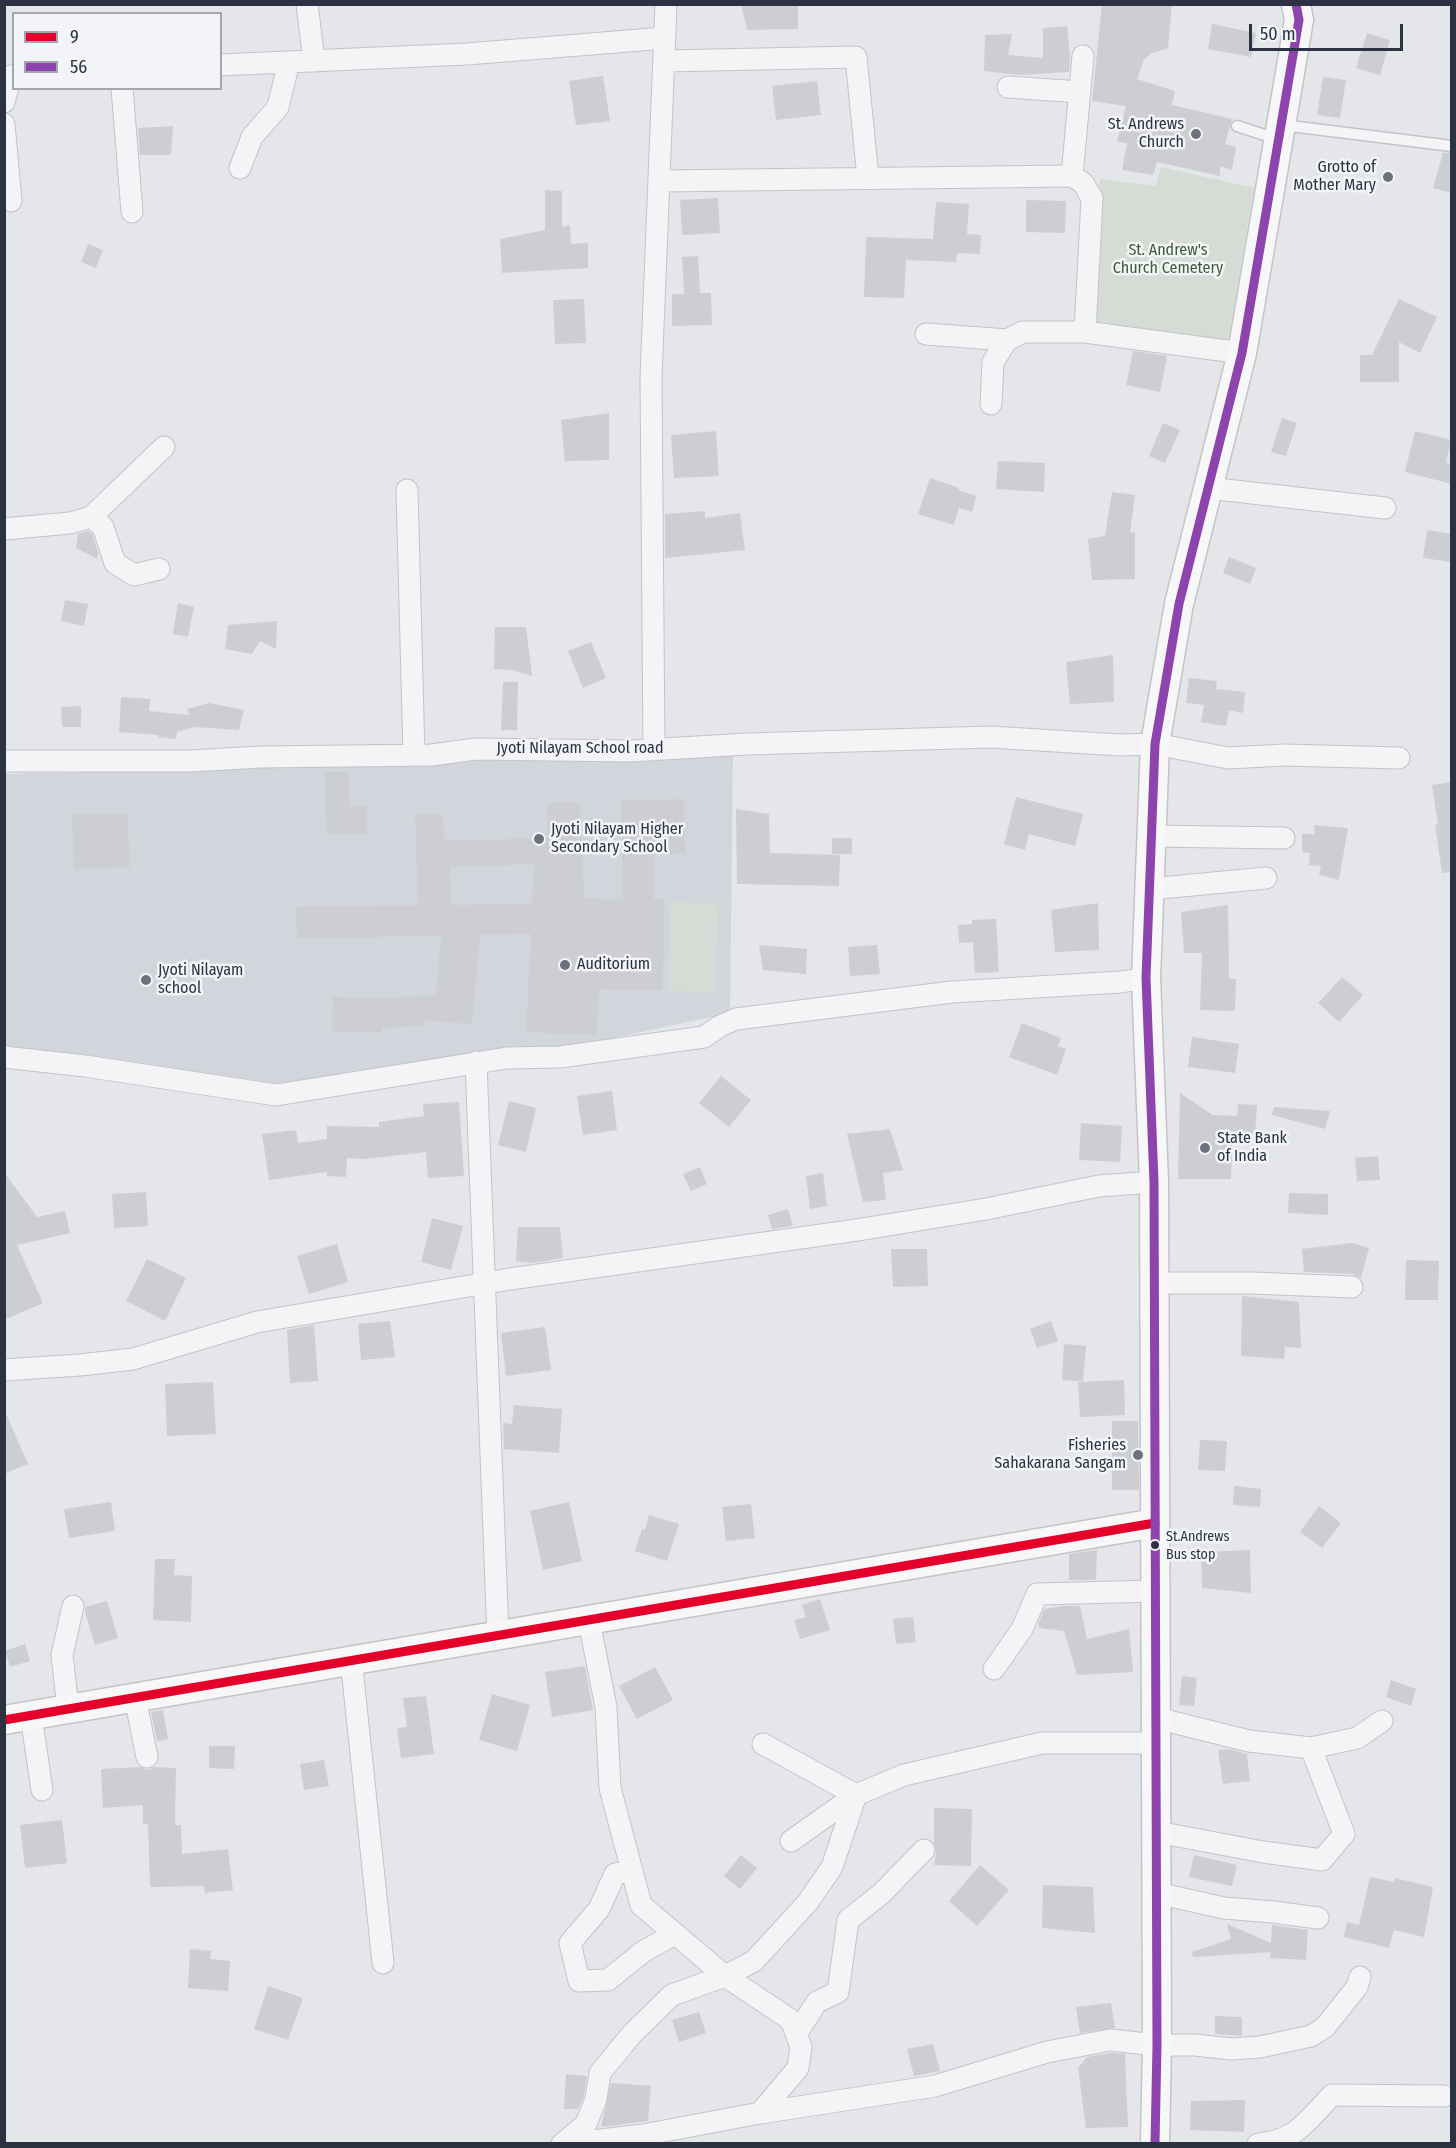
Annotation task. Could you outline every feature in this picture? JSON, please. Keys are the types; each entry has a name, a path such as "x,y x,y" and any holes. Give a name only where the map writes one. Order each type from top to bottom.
{"main road":[{"path":"1155,2144 1157,1832 1155,1283 1154,1182 1146,978 1155,744 1179,604 1242,353 1299,20 1296,4"},
{"path":"18,1718 1155,1522"}],"street":[{"path":"307,4 314,61"},
{"path":"654,750 651,377 666,4"},
{"path":"222,65 467,54 665,38"},
{"path":"1072,176 1083,56"},
{"path":"665,62 856,57 868,178"},
{"path":"240,168 252,137 278,107 289,62"},
{"path":"4,102 12,76"},
{"path":"1008,87 1080,92"},
{"path":"122,90 132,212"},
{"path":"4,124 11,201"},
{"path":"660,181 1072,176 1083,183 1092,198 1085,332"},
{"path":"926,334 1007,340 1023,332 1085,332 1242,353"},
{"path":"991,404 993,362 1007,340"},
{"path":"4,529 70,524 91,517 164,447"},
{"path":"1208,488 1385,508"},
{"path":"407,490 414,755"},
{"path":"91,517 103,527 115,563 134,575 159,569"},
{"name":"Jyoti Nilayam School road","path":"4,761 190,761 260,757 414,755 476,749 654,750 747,744 991,737 1120,745 1155,744 1228,758 1284,755 1399,758"},
{"path":"1152,836 1284,838"},
{"path":"1150,889 1266,878"},
{"path":"4,1057 85,1066 276,1095 476,1062 507,1058 560,1057 704,1037 736,1019 952,992 1121,982 1146,978"},
{"path":"476,1062 498,1637"},
{"path":"4,1370 133,1359 257,1322 483,1283 869,1228 986,1209 1099,1186 1154,1182"},
{"path":"1155,1283 1253,1282 1352,1287"},
{"path":"994,1669 1022,1629 1037,1594 1156,1591"},
{"path":"68,1709 62,1655 73,1606"},
{"path":"589,1621 606,1707 610,1788 641,1905 725,1976 791,2020 801,2047 798,2068 760,2113"},
{"path":"354,1661 352,1668 383,1964"},
{"path":"135,1698 147,1757"},
{"path":"18,1718 42,1790"},
{"path":"791,1841 855,1794 904,1775 1042,1743 1156,1731 1311,1748 1357,1738 1383,1721"},
{"path":"762,1744 855,1794"},
{"path":"1157,1832 1263,1852 1322,1860 1344,1834 1311,1748"},
{"path":"562,2144 586,2124 596,2099 600,2073 632,2034 672,1995 725,1976 754,1961 808,1902 832,1867 855,1794"},
{"path":"796,2034 818,2002 838,1992 848,1920 882,1894 924,1850"},
{"path":"632,1870 615,1874 599,1909 570,1943 579,1982 608,1980 644,1951 675,1934"},
{"path":"1157,1893 1224,1908 1318,1918"},
{"path":"568,2144 643,2136 760,2113 935,2086 1047,2052 1110,2040 1232,2049 1260,2047 1311,2037 1325,2027 1357,1987 1360,1977"},
{"path":"1258,2144 1274,2143 1294,2134 1332,2095 1444,2096"}],"lane":[{"path":"1237,126 1280,132 1452,146"}],"shaded area":[{"path":"733,754 730,1013 609,1039 267,1085 5,1046 5,774"}],"green space":[{"name":"St. Andrew's Church Cemetery","path":"1161,167 1254,188 1228,343 1099,325 1091,307 1100,179 1156,186"},
{"path":"671,902 719,904 715,993 668,991"}],"building":[{"path":"741,4 798,4 798,29 747,30"},
{"path":"1102,4 1172,4 1168,48 1152,53 1144,59 1137,79 1175,91 1172,105 1232,119 1225,144 1236,147 1232,170 1220,166 1220,176 1157,162 1153,175 1122,170 1127,143 1117,142 1126,106 1092,101"},
{"path":"1212,24 1256,33 1251,57 1208,49"},
{"path":"1067,26 1069,72 1019,75 984,71 985,35 1012,34 1008,55 1043,58 1043,28"},
{"path":"1367,33 1390,40 1380,75 1356,68"},
{"path":"603,76 610,121 576,125 569,81"},
{"path":"1323,77 1346,80 1340,118 1317,115"},
{"path":"817,81 821,115 776,120 772,86"},
{"path":"173,126 171,155 140,155 138,128"},
{"path":"1443,153 1452,153 1452,193 1433,188"},
{"path":"545,190 562,191 562,227 570,225 571,244 588,243 588,268 502,273 500,239 545,230"},
{"path":"718,198 720,233 682,235 680,200"},
{"path":"1026,200 1066,201 1065,233 1026,232"},
{"path":"936,202 969,204 967,234 981,235 980,254 957,253 956,262 906,260 904,298 864,297 866,237 933,239"},
{"path":"88,244 103,250 96,268 81,262"},
{"path":"698,256 700,293 711,293 712,325 672,326 672,294 684,294 682,257"},
{"path":"584,299 586,343 555,344 553,300"},
{"path":"1399,299 1437,317 1420,353 1399,342 1399,382 1360,382 1360,355 1372,355"},
{"path":"1133,351 1167,356 1160,392 1126,385"},
{"path":"609,413 609,460 565,461 561,420"},
{"path":"1282,418 1297,423 1286,456 1271,452"},
{"path":"1163,423 1180,430 1165,463 1149,456"},
{"path":"716,431 719,476 674,478 671,435"},
{"path":"1415,431 1451,440 1446,463 1452,464 1452,484 1405,472"},
{"path":"998,461 1045,463 1044,492 996,489"},
{"path":"930,478 976,496 972,512 959,508 954,525 918,514"},
{"path":"1112,492 1135,495 1130,533 1135,532 1135,579 1092,580 1088,539 1105,536"},
{"path":"705,511 705,518 740,513 745,550 665,558 665,514"},
{"path":"1427,530 1452,534 1452,562 1423,558"},
{"path":"88,531 92,534 98,553 97,559 76,548 78,534"},
{"path":"1229,557 1256,568 1250,584 1223,573"},
{"path":"65,600 88,604 84,626 61,621"},
{"path":"178,603 194,607 188,637 173,634"},
{"path":"277,621 276,649 260,641 252,654 225,649 228,625"},
{"path":"495,627 526,627 532,676 512,670 494,669"},
{"path":"591,642 606,678 583,688 568,651"},
{"path":"1113,655 1114,702 1070,704 1066,662"},
{"path":"1189,678 1217,681 1216,689 1245,692 1243,713 1229,710 1226,726 1201,722 1204,705 1186,703"},
{"path":"503,682 518,682 517,730 501,730"},
{"path":"121,697 150,699 149,711 189,715 187,709 209,703 244,710 239,730 194,727 177,732 176,739 119,732"},
{"path":"81,706 81,727 62,727 61,707"},
{"path":"325,772 349,772 350,807 367,806 367,834 326,834"},
{"path":"1452,782 1452,872 1442,873 1432,785"},
{"path":"1016,797 1083,814 1075,846 1029,834 1025,850 1004,844"},
{"path":"684,799 685,854 654,854 654,899 664,899 663,990 599,989 597,1035 526,1032 531,934 480,935 472,1024 423,1020 423,1026 382,1028 382,1033 332,1031 333,997 384,998 436,995 441,936 297,938 296,907 418,905 415,815 443,814 444,841 548,838 547,803 580,802 584,898 620,900 623,899 621,800","holes":["534,864 532,904 451,905 450,867"]},
{"path":"736,809 769,814 770,853 840,855 839,886 737,884"},
{"path":"127,813 130,867 74,869 72,815"},
{"path":"1314,825 1348,828 1339,880 1319,875 1321,866 1309,865 1310,853 1302,852 1302,834 1315,834"},
{"path":"832,838 852,838 852,854 832,854"},
{"path":"1098,903 1099,950 1055,952 1051,910"},
{"path":"1228,905 1229,979 1236,979 1235,1011 1200,1010 1202,953 1184,953 1181,912"},
{"path":"996,919 999,972 975,973 973,942 959,943 958,925 972,924 972,920"},
{"path":"759,945 807,949 806,974 763,970"},
{"path":"877,945 880,974 850,976 848,947"},
{"path":"1342,977 1363,995 1339,1022 1318,1003"},
{"path":"1022,1023 1061,1038 1058,1046 1066,1049 1057,1075 1009,1057"},
{"path":"1192,1037 1239,1044 1235,1073 1188,1067"},
{"path":"721,1076 751,1100 729,1127 699,1103"},
{"path":"612,1091 617,1130 583,1135 577,1096"},
{"name":"State Bank of India","path":"1180,1093 1213,1115 1237,1116 1238,1104 1257,1105 1255,1134 1233,1132 1231,1179 1178,1179"},
{"path":"509,1101 536,1108 526,1152 498,1145"},
{"path":"459,1102 464,1176 428,1178 426,1152 366,1159 347,1158 346,1177 327,1176 327,1172 269,1180 262,1134 296,1130 298,1143 327,1139 327,1126 379,1127 379,1122 424,1116 423,1104"},
{"path":"1274,1107 1330,1111 1325,1129 1272,1115"},
{"path":"1081,1123 1122,1126 1120,1162 1079,1160"},
{"path":"890,1129 903,1170 883,1173 886,1200 863,1202 847,1134"},
{"path":"1378,1156 1380,1180 1357,1181 1355,1158"},
{"path":"700,1167 707,1184 691,1191 683,1174"},
{"path":"4,1172 37,1217 65,1211 70,1233 17,1245 43,1303 4,1320"},
{"path":"823,1173 827,1206 810,1209 806,1176"},
{"path":"146,1192 148,1226 114,1228 112,1194"},
{"path":"1289,1193 1328,1194 1328,1215 1288,1213"},
{"path":"788,1209 793,1226 772,1229 768,1215"},
{"path":"432,1218 463,1226 451,1270 421,1262"},
{"path":"518,1227 560,1227 563,1258 533,1263 516,1261"},
{"path":"1352,1243 1369,1248 1361,1278 1353,1274 1304,1272 1302,1249"},
{"path":"337,1244 348,1282 309,1294 297,1256"},
{"path":"891,1249 927,1249 928,1286 893,1287"},
{"path":"147,1259 186,1278 165,1321 126,1301"},
{"path":"1406,1260 1439,1261 1438,1300 1405,1300"},
{"path":"1242,1296 1299,1302 1301,1348 1285,1347 1284,1359 1241,1356"},
{"path":"390,1321 395,1357 361,1360 358,1324"},
{"path":"1051,1321 1058,1341 1037,1348 1030,1329"},
{"path":"314,1325 318,1381 290,1383 287,1330"},
{"path":"545,1327 551,1370 506,1376 501,1333"},
{"path":"1064,1344 1086,1346 1083,1381 1062,1380"},
{"path":"1124,1380 1125,1415 1080,1417 1078,1382"},
{"path":"213,1382 216,1434 167,1436 165,1384"},
{"path":"514,1405 562,1409 559,1453 504,1449 503,1423 512,1424"},
{"path":"4,1409 28,1464 4,1474"},
{"path":"1112,1421 1138,1421 1139,1490 1112,1490"},
{"path":"1200,1440 1227,1441 1225,1471 1198,1470"},
{"path":"1234,1486 1261,1489 1260,1507 1233,1505"},
{"path":"111,1502 115,1531 69,1538 64,1509"},
{"path":"569,1502 582,1561 543,1570 530,1511"},
{"path":"751,1504 755,1538 726,1541 722,1507"},
{"path":"1319,1506 1341,1523 1322,1548 1300,1532"},
{"path":"649,1515 679,1524 667,1561 635,1551"},
{"path":"1097,1550 1096,1580 1069,1580 1069,1554"},
{"path":"1250,1550 1251,1593 1202,1588 1201,1552"},
{"path":"155,1559 175,1559 174,1575 192,1576 191,1622 153,1620"},
{"path":"820,1599 830,1630 800,1639 794,1620 806,1617 802,1605"},
{"path":"107,1601 118,1638 95,1645 85,1607"},
{"path":"1080,1606 1087,1639 1129,1629 1133,1672 1077,1675 1064,1631 1039,1628 1038,1624 1044,1609"},
{"path":"913,1617 916,1642 896,1644 893,1619"},
{"path":"25,1644 30,1661 10,1667 5,1651"},
{"path":"585,1666 593,1710 552,1717 545,1672"},
{"path":"655,1667 673,1700 637,1719 619,1686"},
{"path":"1182,1676 1197,1678 1194,1706 1179,1705"},
{"path":"1391,1680 1416,1689 1411,1706 1386,1697"},
{"path":"492,1694 530,1705 517,1751 479,1740"},
{"path":"426,1696 434,1754 401,1758 397,1728 407,1727 403,1698"},
{"path":"163,1710 168,1739 157,1741 151,1712"},
{"path":"209,1746 235,1746 234,1769 209,1768"},
{"path":"1228,1749 1247,1754 1250,1781 1223,1784 1218,1750"},
{"path":"324,1760 329,1786 304,1790 300,1764"},
{"path":"140,1767 149,1770 154,1767 176,1768 175,1825 181,1825 182,1854 228,1849 233,1890 205,1893 204,1886 150,1887 148,1824 143,1824 143,1805 103,1808 101,1769"},
{"path":"934,1808 972,1809 971,1866 934,1865 936,1853"},
{"path":"62,1820 67,1863 25,1868 20,1825"},
{"path":"741,1855 757,1868 740,1889 724,1876"},
{"path":"1194,1855 1237,1865 1232,1886 1189,1877"},
{"path":"980,1865 1009,1890 977,1926 949,1901"},
{"path":"1370,1877 1394,1882 1395,1878 1433,1887 1424,1937 1394,1930 1389,1948 1344,1937 1347,1922 1359,1925"},
{"path":"1043,1885 1093,1887 1095,1933 1042,1928"},
{"path":"1227,1924 1271,1943 1272,1925 1308,1930 1306,1960 1270,1958 1271,1952 1193,1957 1192,1952 1231,1939"},
{"path":"190,1949 211,1951 210,1959 230,1961 228,1991 188,1988"},
{"path":"268,1986 303,1998 288,2040 254,2029"},
{"path":"1111,2003 1115,2028 1080,2033 1076,2007"},
{"path":"699,2012 706,2033 679,2042 672,2020"},
{"path":"1215,2016 1242,2017 1242,2036 1215,2034"},
{"path":"933,2044 940,2071 914,2076 907,2049"},
{"path":"1111,2053 1125,2054 1128,2127 1086,2128 1078,2068 1087,2057"},
{"path":"566,2074 587,2076 584,2096 578,2109 564,2109"},
{"path":"611,2083 651,2086 648,2121 601,2127"},
{"path":"1245,2100 1244,2132 1190,2130 1191,2101"}],"transit line":[{"name":"56","path":"1155,2144 1157,2045 1154,1182 1146,978 1155,744 1179,604 1242,353 1299,20 1296,4"},
{"name":"9","path":"4,1720 1155,1523"}],"place":[{"name":"St. Andrews Church","path":"1196,134"},
{"name":"Grotto of Mother Mary","path":"1388,177"},
{"name":"Jyoti Nilayam Higher Secondary School","path":"539,839"},
{"name":"Auditorium","path":"565,965"},
{"name":"Jyoti Nilayam school","path":"146,980"},
{"name":"State Bank of India","path":"1205,1148"},
{"name":"Fisheries Sahakarana Sangam","path":"1138,1455"},
{"name":"St.Andrews Bus stop","path":"1155,1545"}]}
